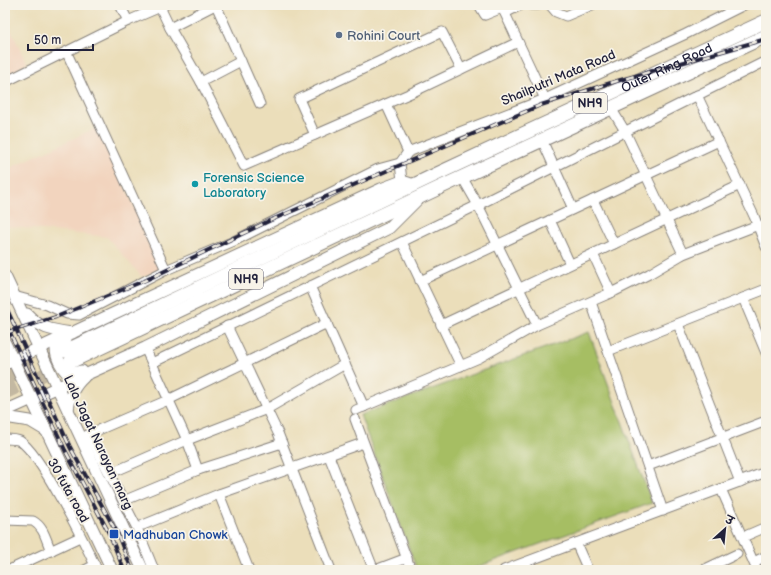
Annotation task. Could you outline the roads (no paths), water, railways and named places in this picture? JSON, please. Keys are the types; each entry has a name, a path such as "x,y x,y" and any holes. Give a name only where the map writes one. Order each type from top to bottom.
{"highway":[{"name":"Outer Ring Road","path":"408,183 766,21"},
{"name":"Outer Ring Road","path":"422,196 766,36"},
{"name":"NH9","path":"408,183 68,357 422,196"}],"main road":[{"path":"9,362 408,183"},
{"path":"5,411 145,348 213,313 389,228 422,196"},
{"name":"Lala Jagat Narayan marg","path":"5,276 68,410 86,437 143,570"},
{"path":"19,306 36,324 49,330 72,333"},
{"path":"72,333 58,347 56,352 64,370 68,374 76,373 97,365 191,320 213,313"},
{"path":"5,343 9,362 31,399 112,570"},
{"path":"68,410 70,396 75,385 85,375"},
{"path":"5,417 30,421 45,430"}],"street":[{"path":"120,5 128,21"},
{"path":"170,28 216,5 260,104"},
{"path":"479,5 485,15 502,9 521,5"},
{"path":"531,5 538,5"},
{"path":"550,5 556,12 566,16 592,5"},
{"name":"Shailputri Mata Road","path":"408,152 545,99 686,34 744,5"},
{"path":"5,82 67,53 128,21 163,6 170,28 201,82 244,166 386,104 518,42"},
{"path":"502,9 545,99"},
{"path":"315,135 299,99 442,32 461,69"},
{"path":"67,53 166,270"},
{"path":"201,82 241,61"},
{"path":"152,363 402,242 766,61"},
{"path":"697,95 740,185 766,247"},
{"path":"14,296 47,305 67,314 79,315 166,270 234,241 378,169 400,163 408,152 386,104"},
{"path":"611,108 625,131 683,254"},
{"path":"542,140 573,209"},
{"path":"420,280 719,141"},
{"path":"400,163 408,183"},
{"path":"462,177 478,204 537,325"},
{"path":"441,325 740,185"},
{"path":"593,200 614,244"},
{"path":"550,220 570,264"},
{"path":"358,412 479,358 537,325 611,293 649,274 683,254 758,225"},
{"path":"402,242 461,366"},
{"path":"593,254 611,293"},
{"path":"310,286 345,364 358,412 363,443 411,570"},
{"path":"608,352 766,289"},
{"path":"743,298 766,353"},
{"path":"591,302 664,511"},
{"path":"154,570 137,528 86,437 168,400 327,323"},
{"path":"678,324 740,482"},
{"path":"227,326 282,443 331,570"},
{"path":"145,348 187,440 198,470"},
{"path":"118,470 187,440 267,409 345,364"},
{"path":"648,466 766,421"},
{"name":"30 futa road","path":"5,439 19,441 36,457 96,568"},
{"path":"128,499 198,470 282,443"},
{"path":"143,525 219,494 363,443"},
{"path":"329,456 373,568 377,570 407,558"},
{"path":"504,570 524,567 576,544 766,472"},
{"path":"721,489 756,566 766,556"},
{"path":"219,494 249,570"},
{"path":"5,520 33,521 37,523 41,526 51,551"},
{"path":"743,537 766,527"},
{"path":"9,570 80,538"},
{"path":"576,544 588,570"},
{"path":"703,570 737,554"},
{"path":"724,561 728,570"},
{"path":"85,570 96,568"}],"tunnel":[{"path":"5,379 65,351"},
{"path":"5,393 70,362"}],"railway":[{"path":"5,333 56,317 146,280 269,221 541,105 617,81 766,39"},
{"path":"5,305 70,447 117,533 132,570"},
{"path":"5,322 65,450 110,535 124,570"}],"place":[{"name":"Rohini Court","path":"339,35"},
{"name":"Forensic Science Laboratory","path":"195,184"},
{"name":"Madhuban Chowk","path":"114,534"}]}
